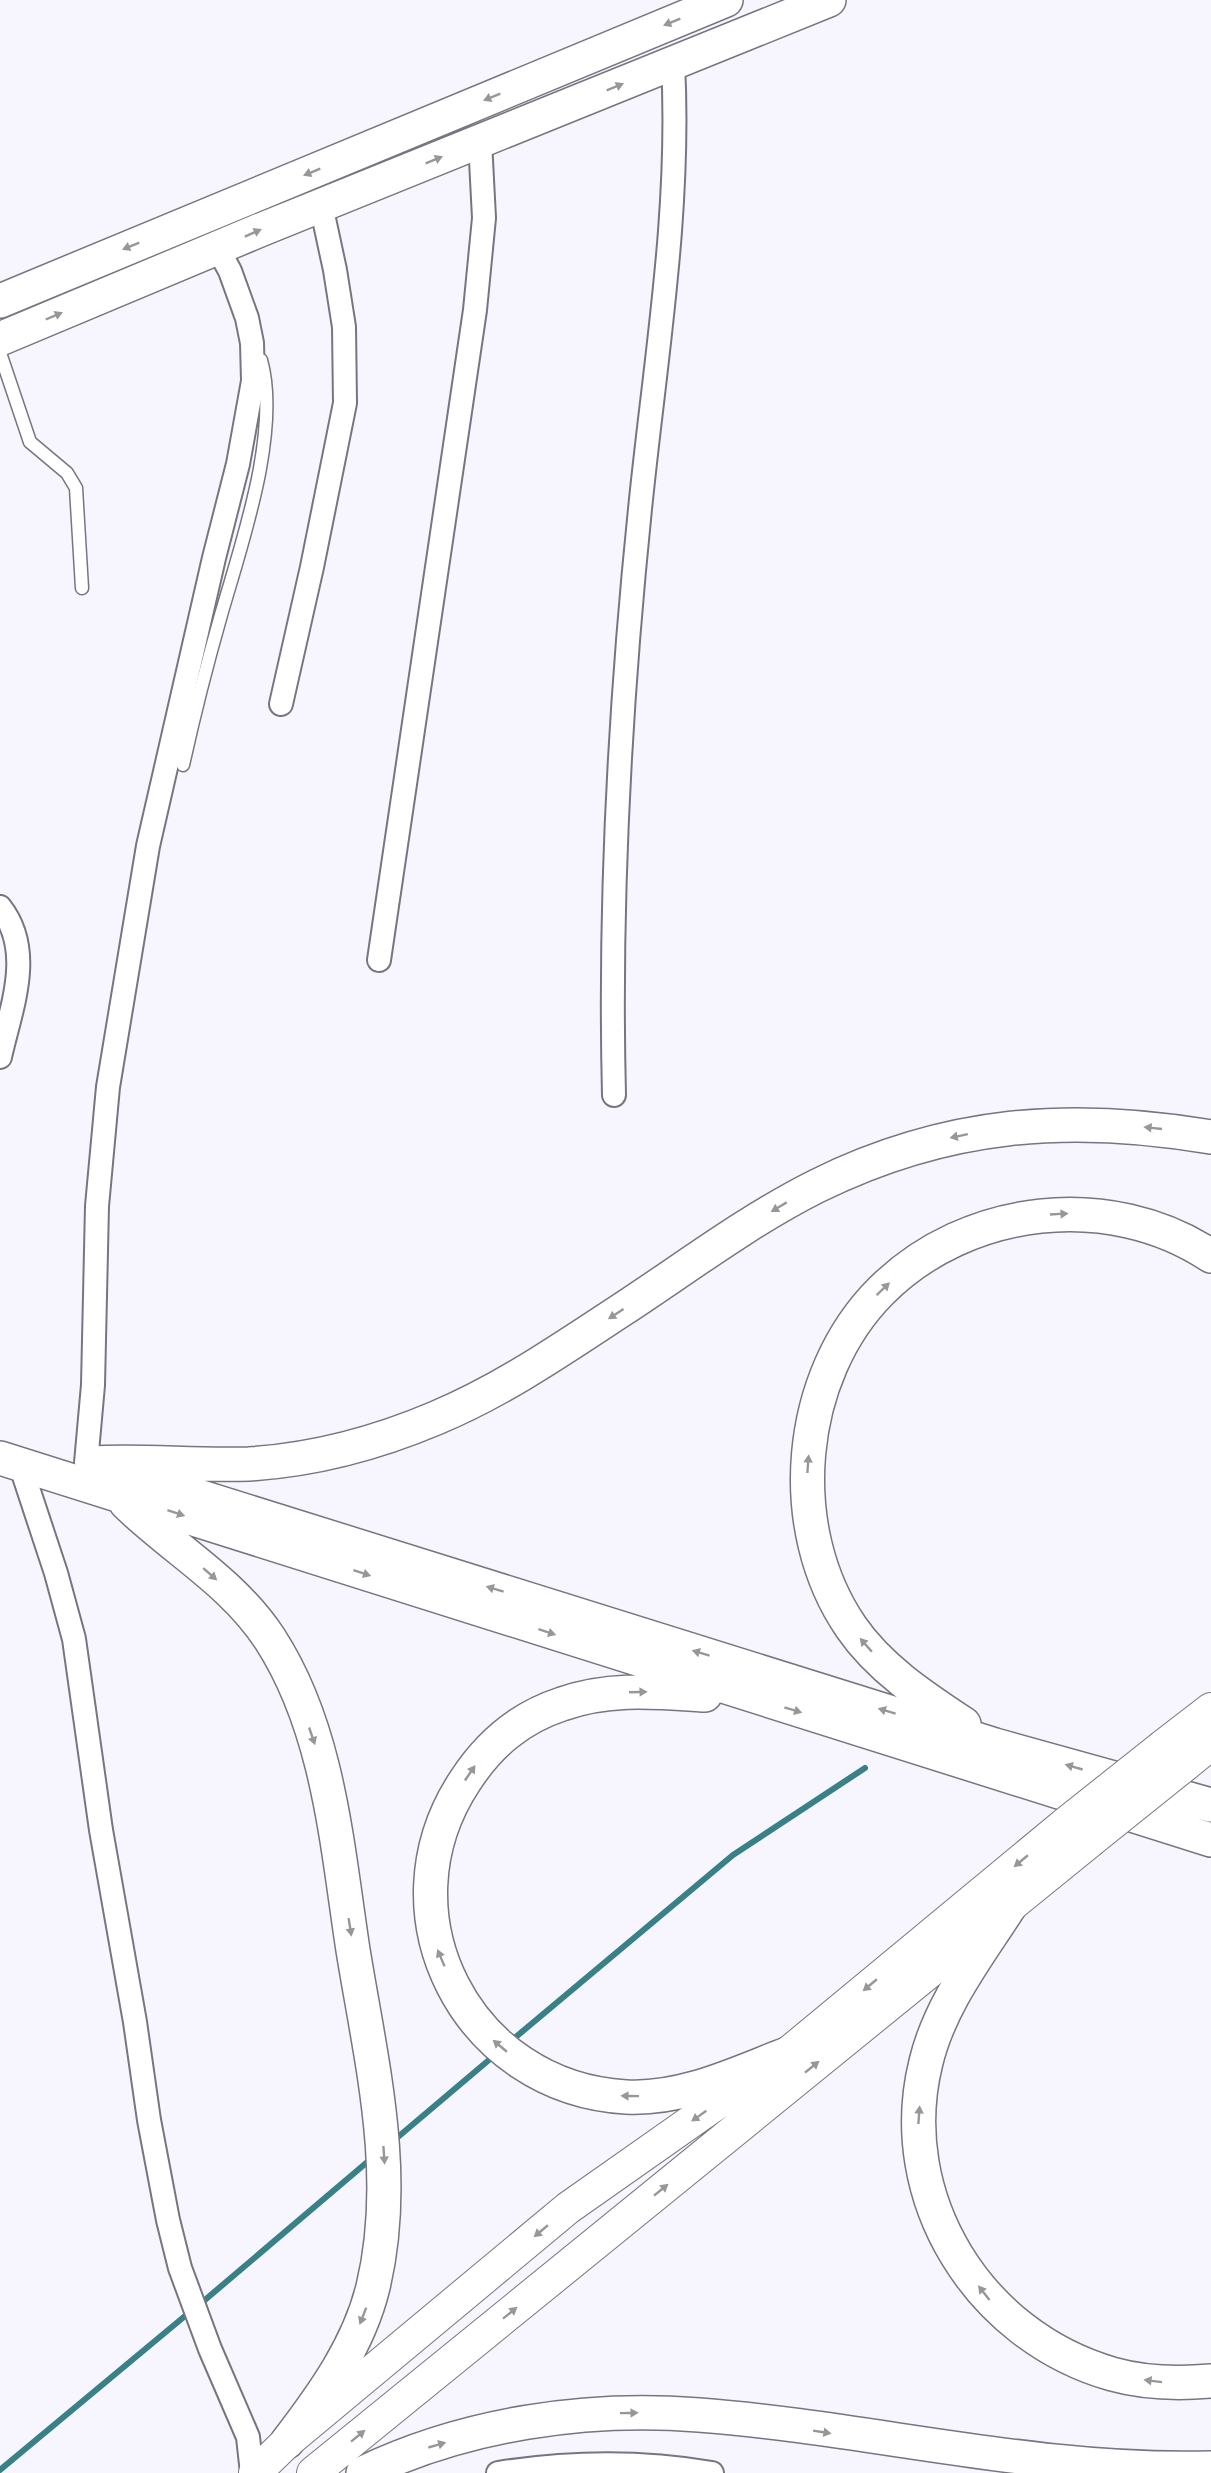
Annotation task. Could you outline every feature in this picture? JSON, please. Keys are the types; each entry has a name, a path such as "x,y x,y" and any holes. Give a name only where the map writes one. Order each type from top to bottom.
{"main road":[{"path":"0,301 726,0"},
{"path":"0,339 321,205 829,0"},
{"path":"89,1463 273,1462 328,1453 436,1418 527,1372 787,1203 846,1173 912,1148 1021,1125 1068,1123 1115,1124 1211,1137"},
{"path":"995,1745 923,1697 895,1674 850,1626 831,1590 817,1557 811,1527 808,1467 817,1404 831,1368 850,1330 881,1291 944,1245 996,1225 1047,1215 1098,1215 1149,1225 1189,1242 1211,1256"},
{"path":"0,1436 995,1745 1211,1805"},
{"path":"10,1461 758,1699 1211,1840"},
{"path":"118,1495 242,1603 271,1641 294,1688 327,1783 385,2161 379,2259 366,2308 348,2351 313,2408 287,2442"},
{"path":"758,1699 642,1691 599,1694 562,1703 530,1717 500,1737 478,1762 459,1790 443,1820 431,1863 432,1933 439,1954 468,2010 500,2047 541,2073 597,2093 626,2097 655,2096 712,2082 787,2054"},
{"path":"254,2473 287,2442 568,2208 787,2054 1077,1833 1174,1755 1211,1709"},
{"path":"1174,1755 1211,1744"},
{"path":"313,2473 1010,1906 1077,1833"},
{"path":"1010,1906 945,2010 926,2062 918,2131 923,2168 940,2223 955,2255 990,2301 1012,2323 1036,2340 1062,2354 1110,2374 1161,2382 1211,2381"},
{"path":"363,2473 414,2451 499,2428 570,2417 653,2413 741,2419 1084,2470 1127,2472 1211,2468"}],"street":[{"path":"614,1095 612,912 618,768 630,609 668,256 675,130 673,63"},
{"path":"380,960 475,310 484,218 480,141"},
{"path":"280,704 315,555 345,403 344,327 321,205"},
{"path":"89,1463 93,1397 97,1206 108,1087 154,816 245,432 253,381 252,343 240,294 218,249"},
{"path":"0,907 17,939 20,965 0,1057"},
{"path":"10,1461 56,1573 74,1639 101,1830 135,2022 148,2120 168,2220 180,2268 210,2349 248,2438 254,2473"},
{"path":"498,2473 546,2467 616,2464 712,2473"}],"lane":[{"path":"183,765 207,663 249,516 258,472 265,423 264,376 261,359 252,343"},
{"path":"0,352 30,442 67,473 76,488 82,588"}],"waterway":[{"path":"511,2041 733,1855 865,1768"},
{"path":"392,2142 496,2054"},
{"path":"199,2305 372,2158"},
{"path":"0,2470 191,2311"}]}
